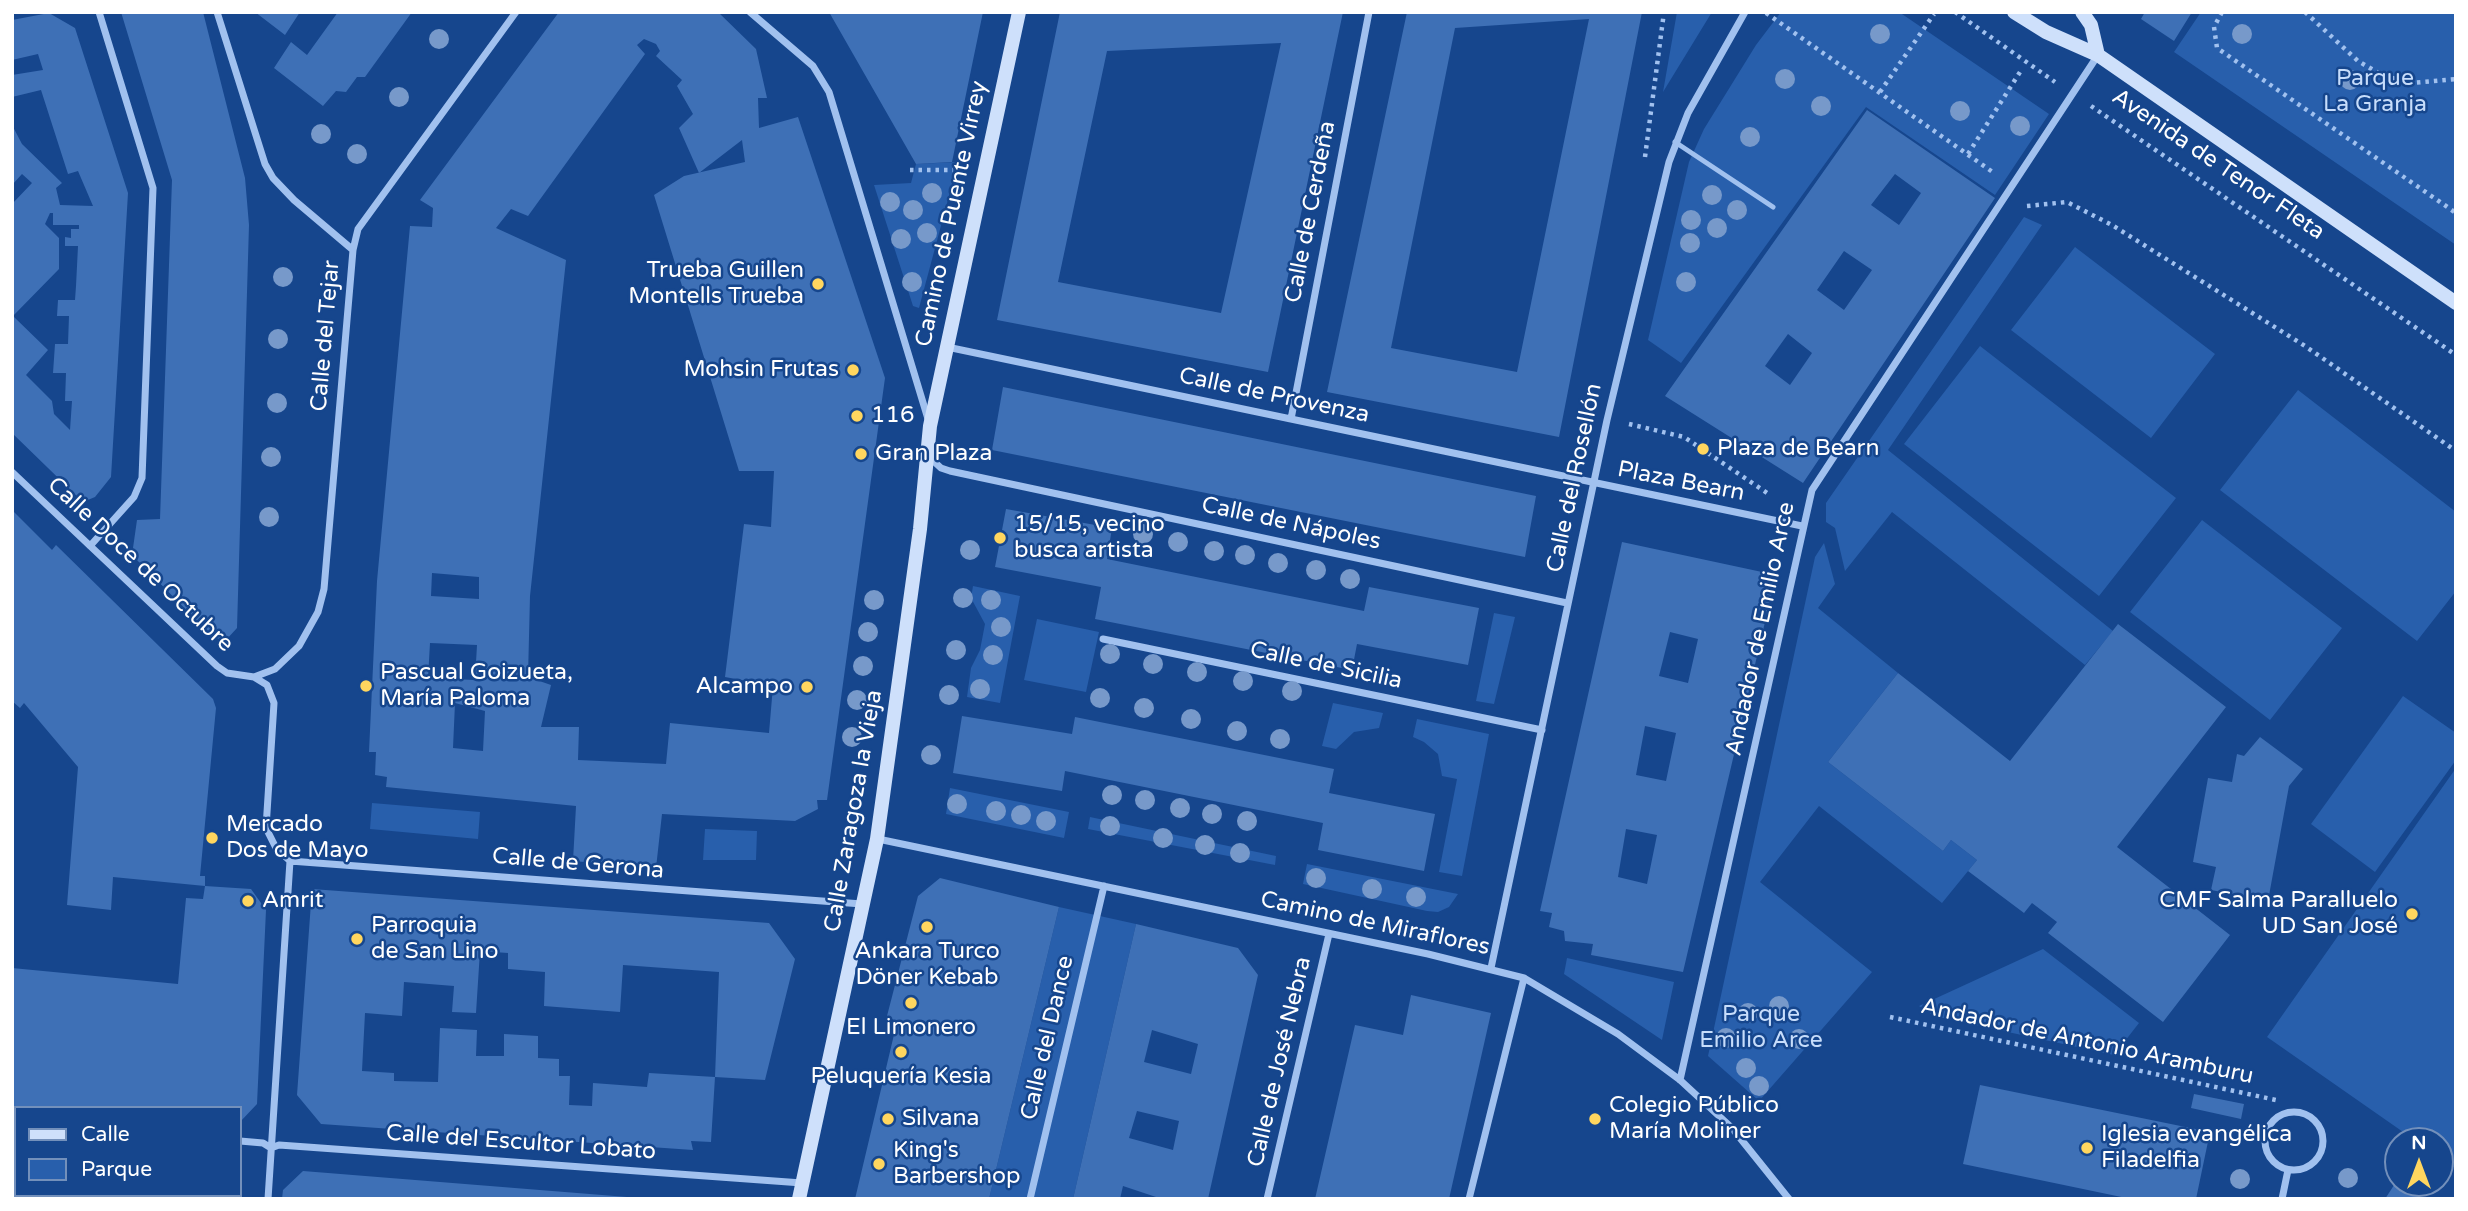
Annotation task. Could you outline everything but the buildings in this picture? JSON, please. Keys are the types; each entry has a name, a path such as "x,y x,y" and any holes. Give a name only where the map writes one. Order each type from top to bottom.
{"main road":[{"name":"Camino de Puente Virrey","path":"930,426 1019,12"},
{"name":"Avenida de Tenor Fleta","path":"2014,12 2046,32 2098,55 2456,303"},
{"path":"2082,12 2091,25 2098,55"},
{"name":"Calle Zaragoza la Vieja","path":"799,1199 877,839 930,426"}],"street":[{"path":"90,546 134,497 142,478 153,188 99,12"},
{"name":"Calle del Tejar","path":"217,12 265,164 273,178 294,200 353,250 324,589 318,612 299,646 275,669 254,677"},
{"path":"353,250 358,229 516,12"},
{"path":"750,12 813,66 828,92 930,426"},
{"name":"Calle de Cerdeña","path":"1291,419 1369,12"},
{"name":"Calle del Rosellón","path":"1490,968 1593,484 1675,142 1688,113 1745,12"},
{"name":"Andador de Emilio Arce","path":"1680,1080 1812,490 2098,55"},
{"name":"Calle de Provenza","path":"946,347 1593,484"},
{"name":"Calle de Nápoles","path":"928,456 941,468 950,471 1567,603"},
{"name":"Calle Doce de Octubre","path":"12,472 217,666 227,673 254,677"},
{"name":"Plaza Bearn","path":"1593,484 1802,526"},
{"name":"Calle de Sicilia","path":"1103,639 1542,730"},
{"path":"254,677 267,685 274,702 267,828 276,848 290,861 268,1199"},
{"name":"Camino de Miraflores","path":"877,839 1490,968 1524,978 1618,1034 1680,1080 1732,1128 1789,1199"},
{"name":"Calle de Gerona","path":"290,861 863,904"},
{"name":"Calle del Dance","path":"1030,1199 1104,886"},
{"name":"Calle de José Nebra","path":"1267,1199 1329,934"},
{"path":"1469,1199 1524,978"},
{"path":"2295,1112 2304,1114 2319,1126 2323,1146 2314,1163 2305,1169 2288,1170 2270,1159 2266,1151 2266,1132 2277,1117 2295,1112"},
{"name":"Calle del Escultor Lobato","path":"242,1141 263,1143 271,1149 279,1145 803,1183"},
{"path":"2282,1199 2288,1170"}],"lane":[{"path":"1675,142 1773,207"}],"path":[{"path":"1646,159 1646,138 1664,12"},
{"name":"Avenida de Tenor Fleta","path":"1955,12 2456,355"},
{"path":"2222,12 2214,27 2217,47 2456,213"},
{"path":"2305,12 2358,61 2382,75 2411,83 2456,79"},
{"path":"1765,13 2012,186"},
{"path":"1880,92 1934,14"},
{"path":"1968,154 2020,72"},
{"path":"909,170 953,170"},
{"path":"2016,207 2067,202 2112,225 2293,339 2456,451"},
{"path":"1625,423 1684,437 1771,496"},
{"name":"Andador de Antonio Aramburu","path":"1891,1017 2276,1100"}],"green space":[{"path":"1677,12 1712,12 1663,92"},
{"path":"1781,12 1899,12 2049,114 1995,195 1866,107 1681,363 1648,340 1689,162 1704,129 1756,45"},
{"name":"Parque La Granja","path":"2201,12 2456,12 2456,245 2174,52"},
{"path":"958,162 919,308 913,306 874,185 911,183 916,164"},
{"path":"2024,217 2042,225 1888,450 2113,631 2085,665 1892,512 1845,571 1835,528 1826,522 1826,503"},
{"path":"2075,247 2215,354 2151,438 2011,330"},
{"path":"1980,346 2176,498 2099,596 1904,444"},
{"path":"2298,390 2456,512 2456,591 2417,641 2220,490"},
{"path":"2202,520 2342,628 2270,720 2130,612"},
{"name":"Parque Emilio Arce","path":"1824,543 1835,584 1818,608 1898,673 1828,762 1943,851 1951,840 1977,860 1942,903 1819,806 1760,882 1872,972 1759,1101 1708,1056 1815,557"},
{"path":"973,586 1020,596 1000,703 967,697 971,668 980,650 985,624 971,598"},
{"path":"1494,613 1515,617 1494,704 1476,701"},
{"path":"1037,619 1099,632 1086,692 1024,680"},
{"path":"2403,696 2456,733 2456,760 2375,872 2311,824"},
{"path":"1333,703 1383,713 1379,728 1354,732 1336,749 1322,746"},
{"path":"1417,719 1489,734 1462,876 1439,872 1457,779 1442,776 1438,754 1413,737"},
{"name":"CMF Salma Paralluelo UD San José","path":"2456,768 2456,1169 2454,1127 2396,1127 2267,1037"},
{"path":"950,788 1069,812 1064,838 946,814"},
{"path":"372,803 480,812 478,839 370,829"},
{"path":"1090,817 1276,856 1275,865 1088,829"},
{"path":"705,829 757,831 756,860 703,860"},
{"path":"1307,864 1458,894 1449,907 1438,912 1427,911 1303,884"},
{"path":"1059,907 1136,924 1073,1199 989,1199"},
{"path":"2043,949 2139,1023 2114,1055 1934,1016 1919,1006"},
{"path":"1567,958 1674,982 1662,1040 1564,974"}],"place":[{"name":"Trueba Guillen Montells Trueba","path":"818,284"},
{"name":"Mohsin Frutas","path":"853,370"},
{"name":"116","path":"857,416"},
{"name":"Plaza de Bearn","path":"1703,449"},
{"name":"Gran Plaza","path":"861,454"},
{"name":"15/15, vecino busca artista","path":"1000,538"},
{"name":"Pascual Goizueta, María Paloma","path":"366,686"},
{"name":"Alcampo","path":"807,687"},
{"name":"Mercado Dos de Mayo","path":"212,838"},
{"name":"Amrit","path":"248,901"},
{"name":"CMF Salma Paralluelo UD San José","path":"2412,914"},
{"name":"Ankara Turco Döner Kebab","path":"927,927"},
{"name":"Parroquia de San Lino","path":"357,939"},
{"name":"El Limonero","path":"911,1003"},
{"name":"Peluquería Kesia","path":"901,1052"},
{"name":"Silvana","path":"888,1119"},
{"name":"Colegio Público María Moliner","path":"1595,1119"},
{"name":"Iglesia evangélica Filadelfia","path":"2087,1148"},
{"name":"King's Barbershop","path":"879,1164"}]}
